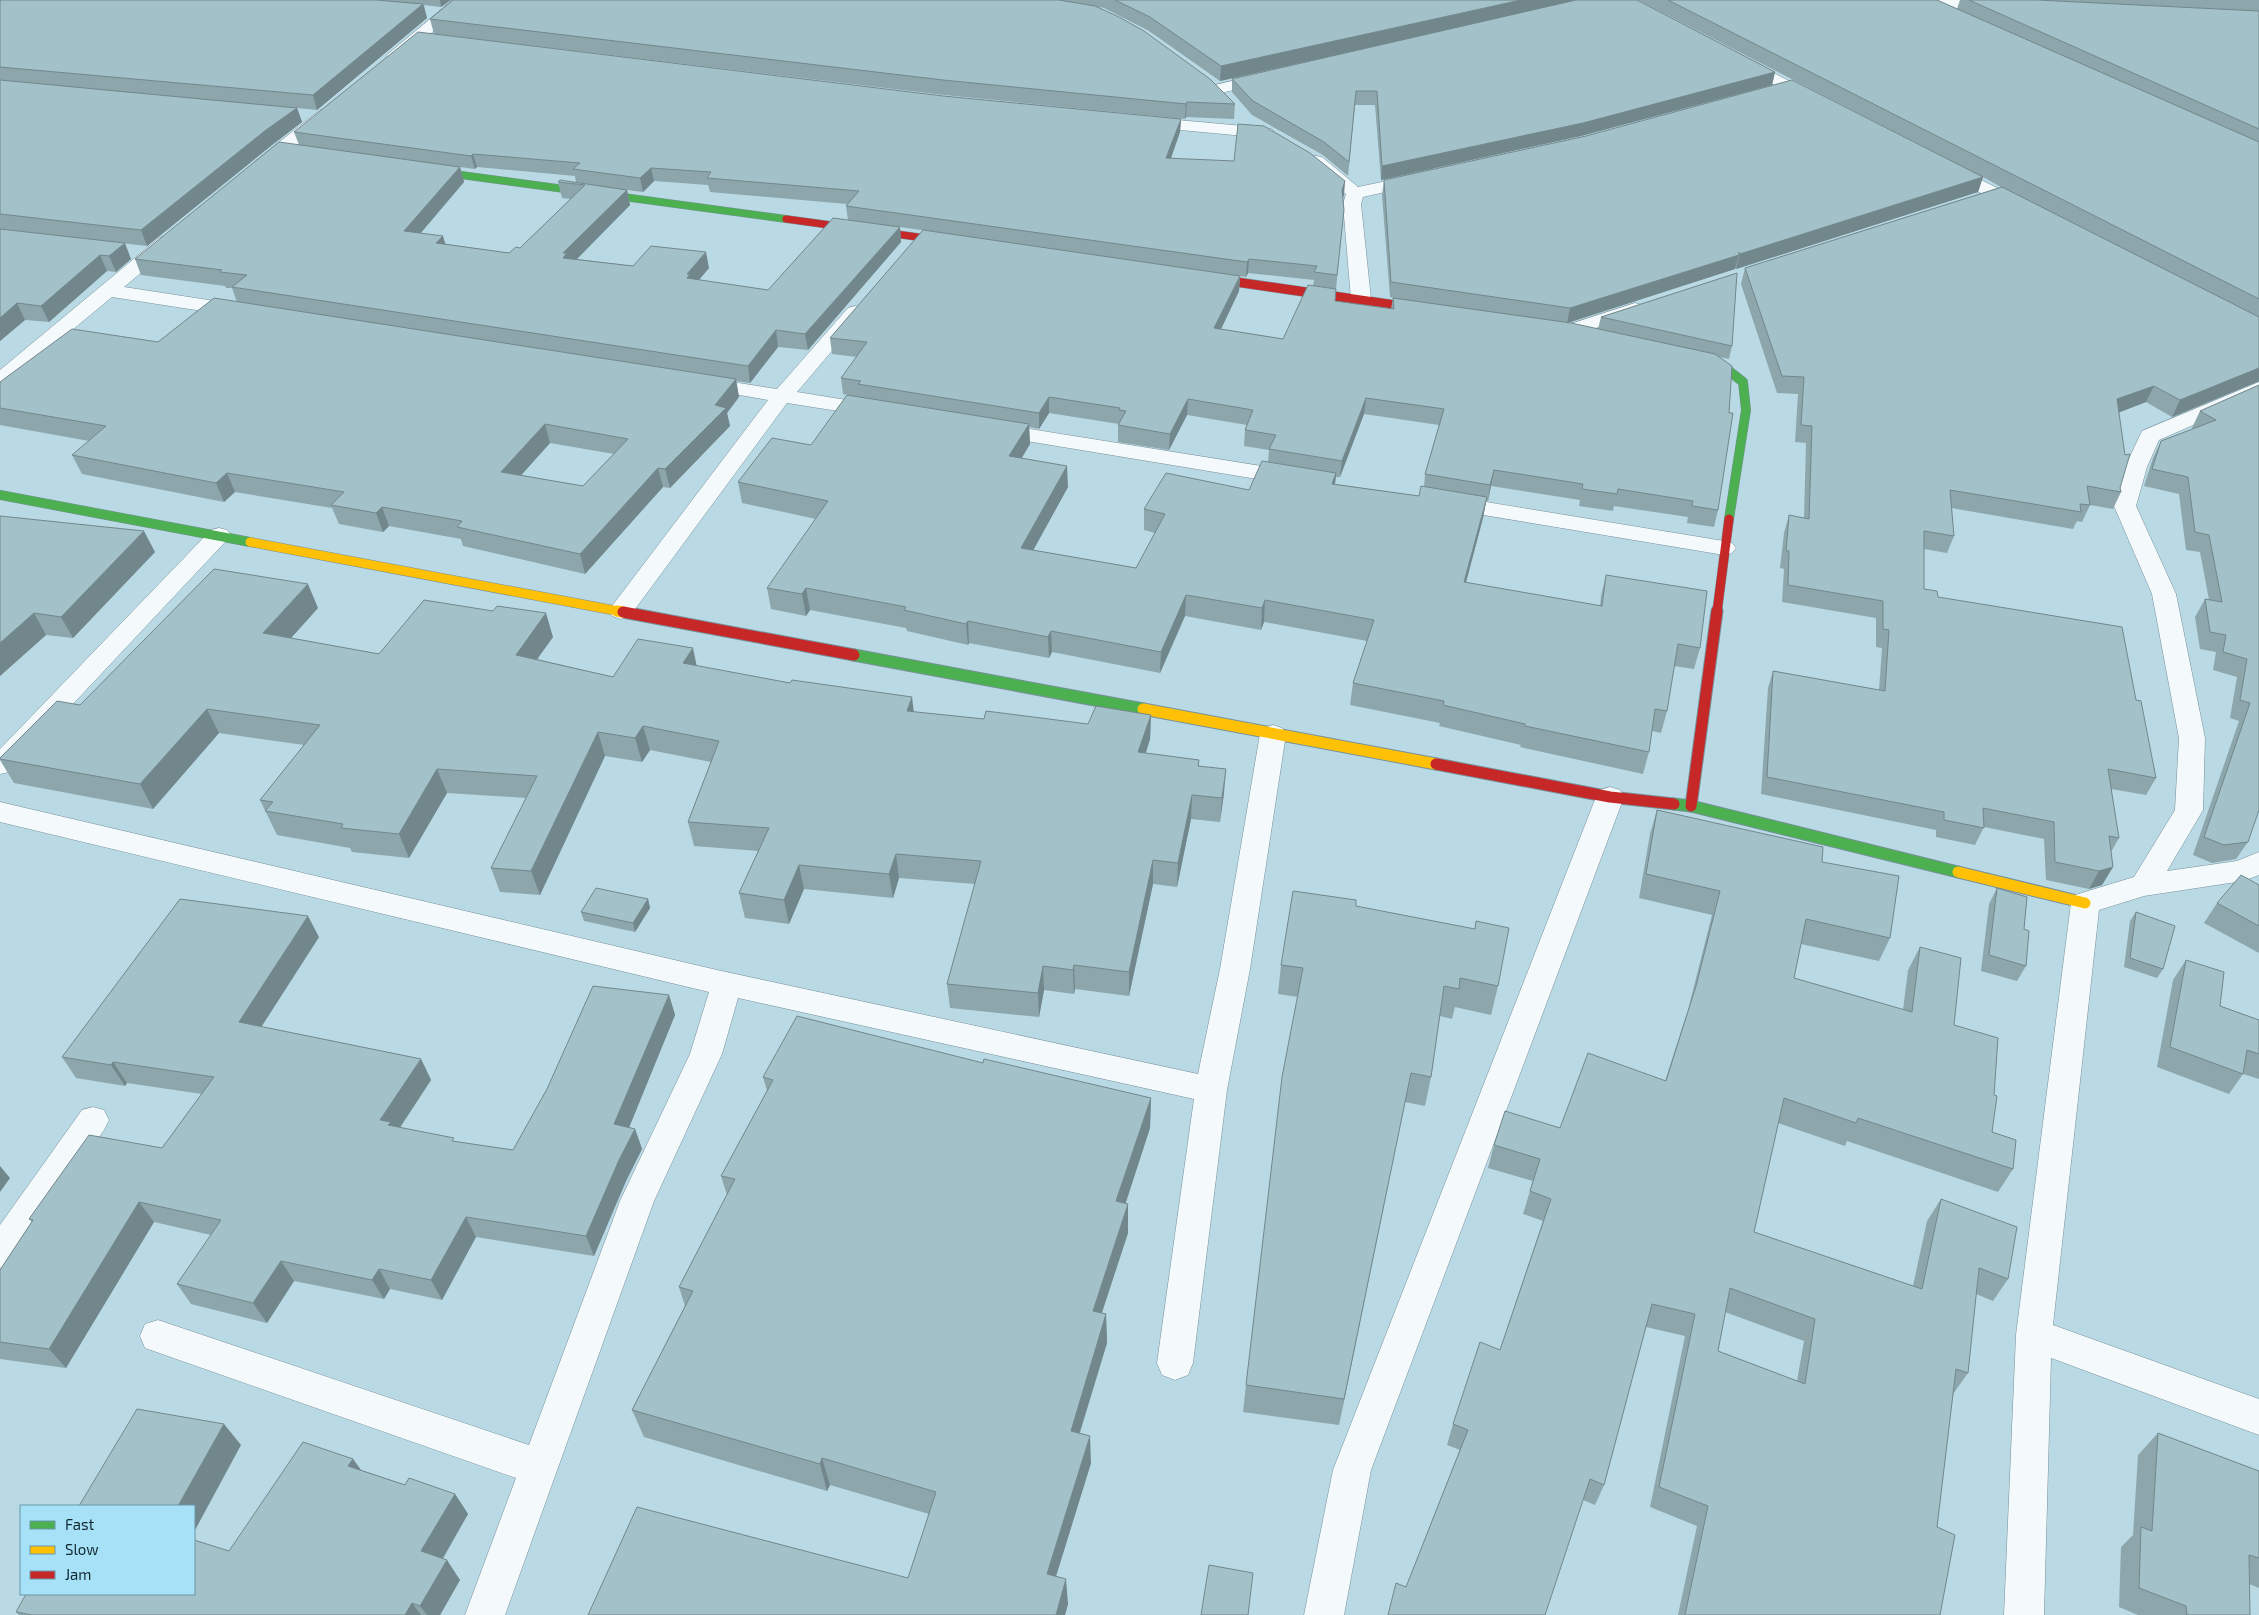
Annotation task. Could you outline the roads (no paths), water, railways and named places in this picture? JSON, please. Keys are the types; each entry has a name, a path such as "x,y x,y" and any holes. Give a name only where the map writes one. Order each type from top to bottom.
{"street":[{"path":"380,68 462,0"},
{"path":"1884,0 2013,7"},
{"path":"1925,3 1961,20"},
{"path":"426,13 445,14"},
{"path":"417,38 436,40"},
{"path":"1728,55 1833,109"},
{"path":"1217,89 1284,74"},
{"path":"1202,78 1217,89 1245,120 1283,143"},
{"path":"1762,94 1790,87"},
{"path":"249,175 337,105"},
{"path":"303,115 322,117"},
{"path":"1129,120 1266,133"},
{"path":"279,150 299,153"},
{"path":"1299,152 1316,161 1355,193"},
{"path":"1928,158 2040,216"},
{"path":"417,169 913,244 968,244"},
{"path":"1355,193 1440,174"},
{"path":"1355,193 1352,204 1361,299"},
{"path":"1968,203 1996,194"},
{"path":"0,380 180,230"},
{"path":"131,252 150,254"},
{"path":"1194,276 1440,311"},
{"path":"107,290 263,314"},
{"path":"621,611 782,396 867,297"},
{"path":"1563,330 1652,304"},
{"path":"1563,330 1596,337"},
{"path":"1691,357 1719,363 1743,382 1746,410 1724,548 1691,806"},
{"path":"684,380 900,415"},
{"path":"2144,885 2189,810 2192,738 2164,594 2125,506 2136,466 2150,436 2259,388"},
{"path":"969,426 1312,481"},
{"path":"0,494 1610,797 1691,806 2085,903 2144,885 2243,871 2259,862"},
{"path":"1430,500 1724,548"},
{"path":"0,765 219,535"},
{"path":"1175,1363 1211,1090 1235,969 1273,734"},
{"path":"1324,1615 1352,1470 1610,797"},
{"path":"0,812 727,984 1211,1090"},
{"path":"2024,1615 2034,1335 2085,903"},
{"path":"486,1615 637,1201 706,1054 727,984"},
{"path":"0,1253 93,1120"},
{"path":"2034,1335 2259,1417"},
{"path":"158,1336 539,1467"}]}
